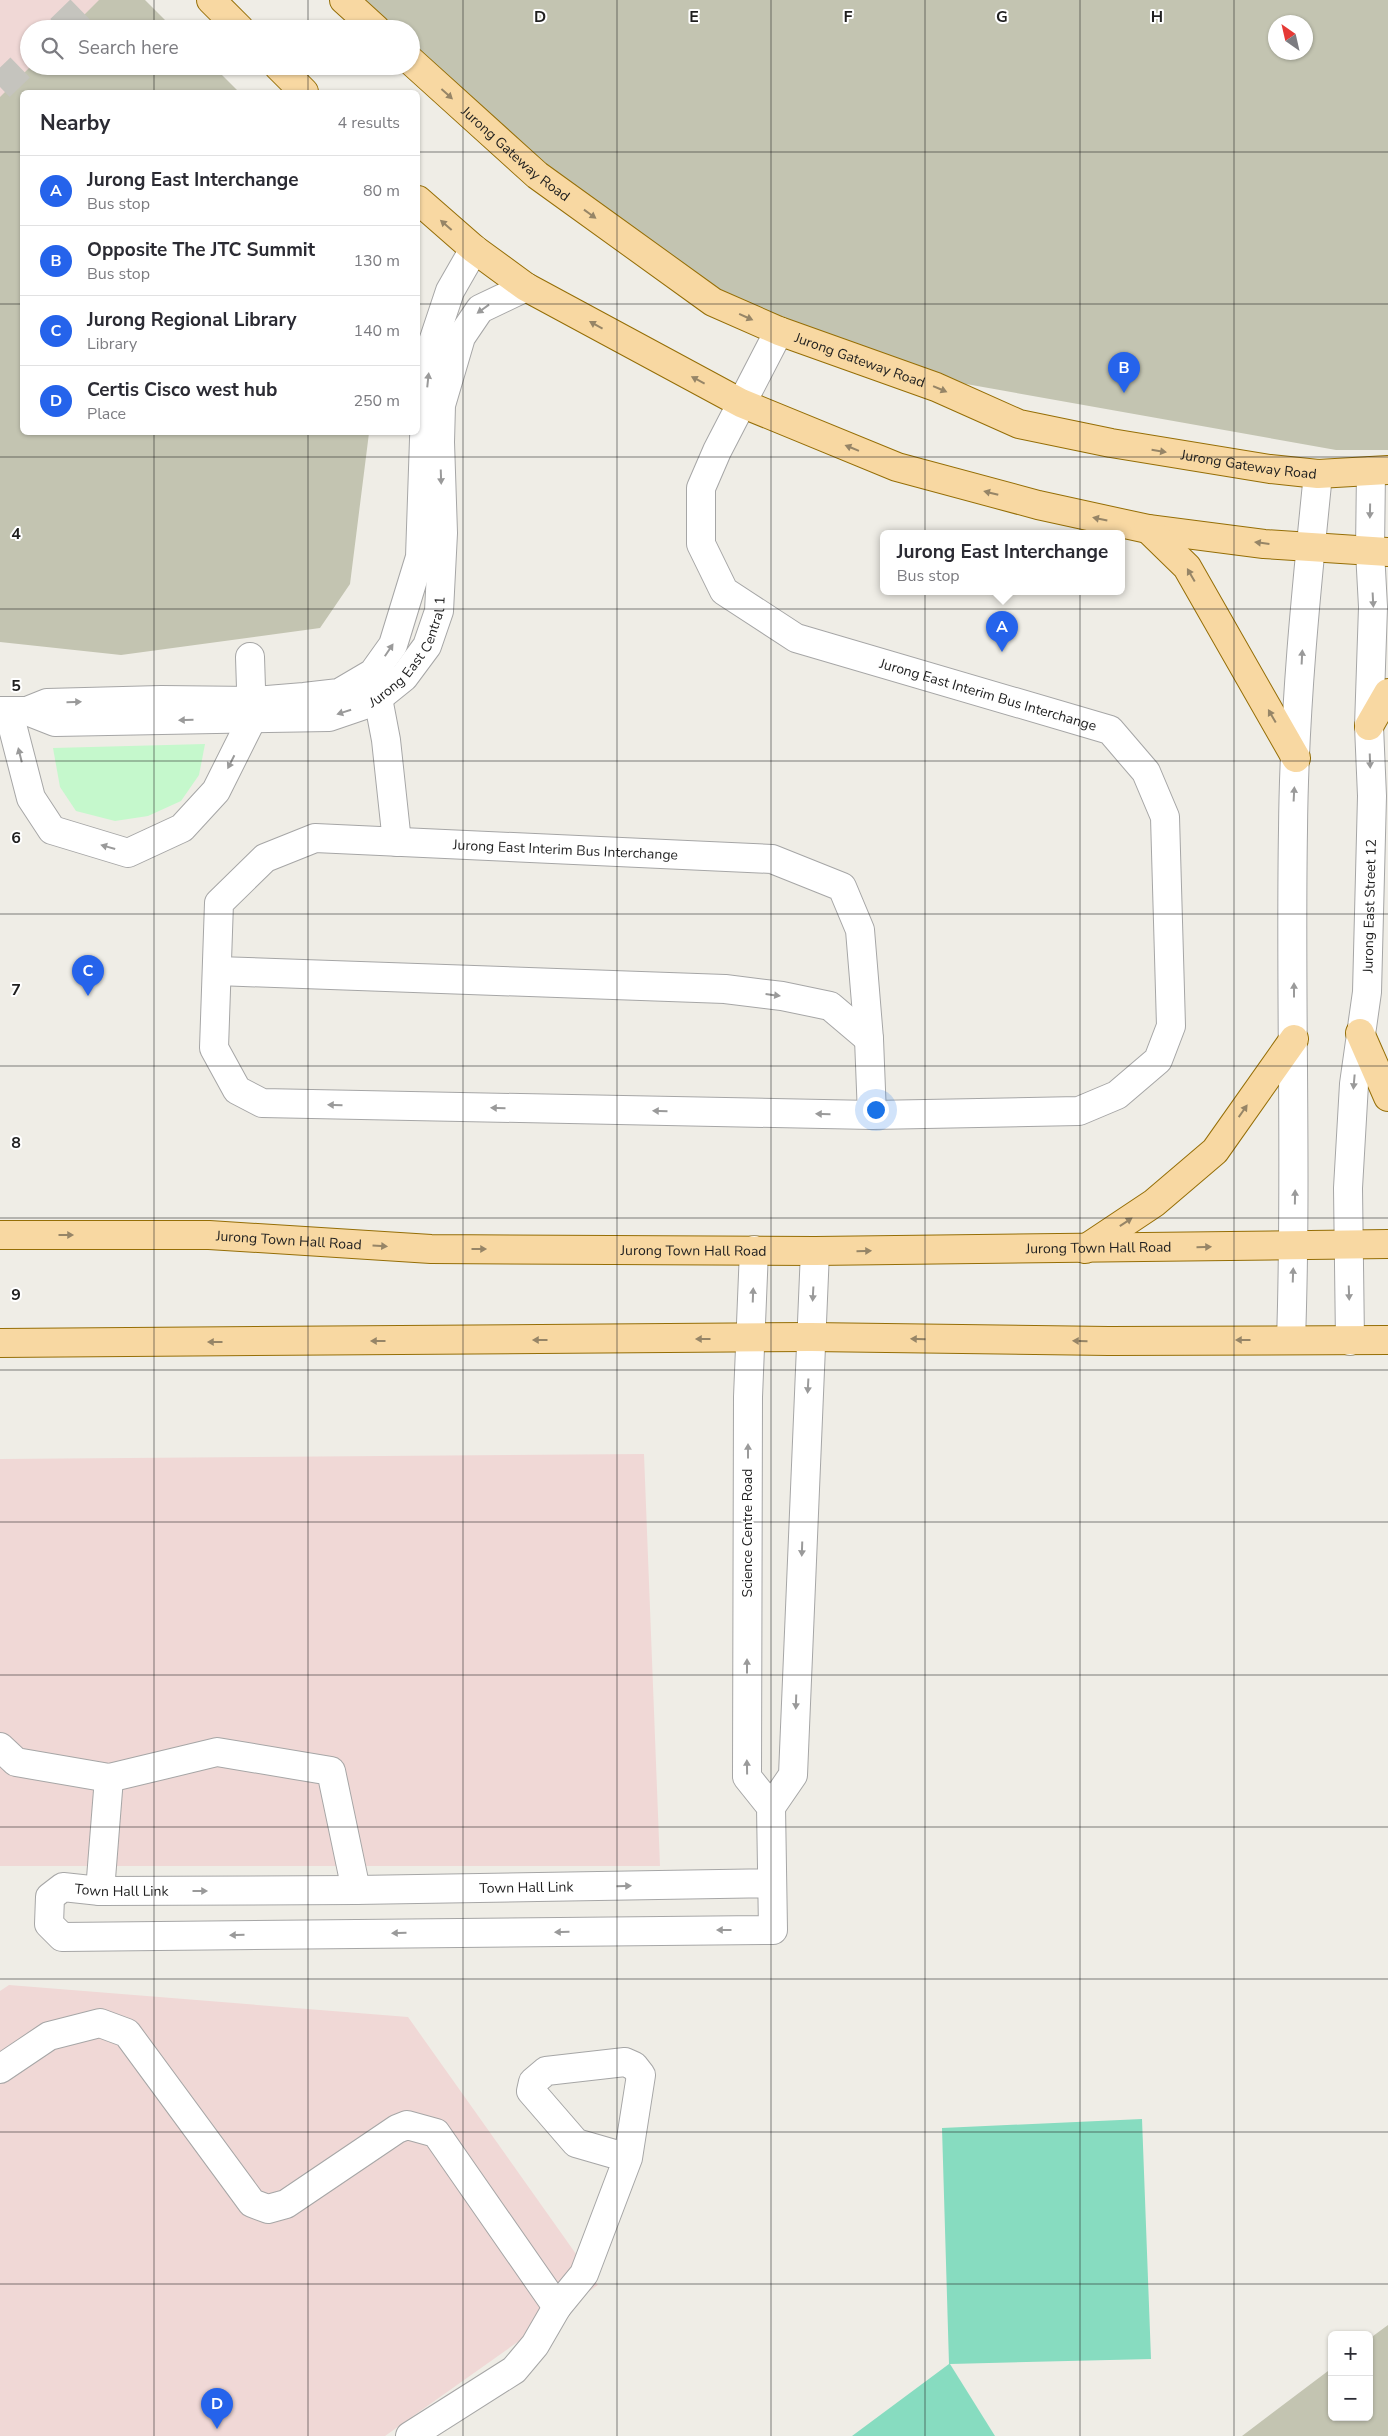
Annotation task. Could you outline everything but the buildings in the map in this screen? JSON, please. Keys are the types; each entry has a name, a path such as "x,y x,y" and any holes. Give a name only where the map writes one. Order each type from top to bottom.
{"main road":[{"path":"211,0 231,20"},
{"path":"344,0 366,20"},
{"name":"Jurong Gateway Road","path":"420,69 536,175 713,302 779,331 936,387 1019,424 1111,443 1270,469 1318,474 1380,470"},
{"path":"287,75 302,90"},
{"path":"420,202 474,249 526,287 741,402 896,467 1038,505 1148,529 1310,548 1379,551"},
{"path":"1148,529 1187,567 1296,758"},
{"path":"1369,726 1388,693"},
{"path":"1360,1034 1388,1097"},
{"path":"1086,1249 1154,1203 1215,1151 1294,1039"},
{"name":"Jurong Town Hall Road","path":"0,1235 209,1235 430,1249 815,1251 1348,1246 1388,1244"},
{"path":"0,1343 811,1338 1109,1341 1388,1340"}],"street":[{"name":"Jurong East Central 1","path":"432,533 425,410 431,348 450,290 474,249"},
{"name":"Jurong East Central 1","path":"12,712 48,703 162,700 253,710 339,692 368,689 373,673 393,645 420,557 432,533 440,442 441,405 460,337 480,309 526,287"},
{"name":"Jurong East Interim Bus Interchange","path":"779,331 741,402 701,488 701,544 724,591 796,638 1110,730 1146,772 1165,817 1171,977 1170,1026 1158,1060 1117,1095 1079,1111 872,1115 262,1104 237,1090 214,1048 219,903 265,858 315,838 772,859 842,888 860,930 869,1039 872,1115"},
{"name":"Jurong East Street 12","path":"1350,1341 1348,1246 1354,1084 1360,1034 1378,993 1380,797 1369,726 1374,607 1379,551 1380,470"},
{"path":"1291,1340 1294,1246 1292,830 1310,548 1318,474"},
{"path":"12,712 31,798 52,830 128,853 182,828 216,791 253,710 250,657"},
{"path":"368,689 386,740 397,842"},
{"path":"217,971 725,989 782,996 830,1006 869,1039"},
{"name":"Science Centre Road","path":"754,1250 752,1339 748,1397 747,1778 771,1807"},
{"path":"772,1884 771,1807 793,1775 815,1251"},
{"path":"0,1746 16,1762 109,1778 217,1752 332,1771 356,1890"},
{"path":"100,1891 109,1778"},
{"name":"Town Hall Link","path":"772,1884 773,1930 62,1937 49,1924 50,1897 64,1887 100,1891 356,1890 772,1884"},
{"path":"0,2069 50,2036 100,2024 127,2033 252,2203 268,2209 286,2204 396,2129 407,2126 436,2133 557,2307"},
{"path":"410,2436 514,2370 535,2345 557,2307 584,2274 628,2158"}],"shaded area":[{"path":"0,0 102,0 82,20 20,20 20,75 26,75 0,101"},
{"path":"99,0 145,0 165,20 79,20"},
{"path":"366,0 1388,0 1388,450 1336,450 938,379 748,315 540,163 420,50 420,20 387,20"},
{"path":"22,75 222,75 237,90 20,90 20,435 369,435 350,584 320,628 121,655 0,642 0,97"},
{"path":"644,1454 660,1866 0,1866 0,1459"},
{"path":"9,1985 408,2017 598,2285 385,2436 0,2436 0,1991"},
{"path":"1388,2325 1388,2436 1242,2436 1328,2371 1328,2421 1373,2421 1373,2336"}],"green space":[{"path":"205,744 199,775 181,801 148,816 115,821 76,811 60,787 53,748"},
{"path":"1142,2119 1151,2359 950,2364 995,2436 852,2436 949,2364 942,2128"}],"tunnel":[{"path":"69,20 90,0"},
{"path":"0,87 20,68"}],"place":[{"name":"Opposite The JTC Summit","path":"1124,393"},
{"name":"Jurong East Interchange","path":"1002,652"},
{"name":"Jurong Regional Library","path":"88,996"},
{"name":"Certis Cisco west hub","path":"217,2429"}]}
